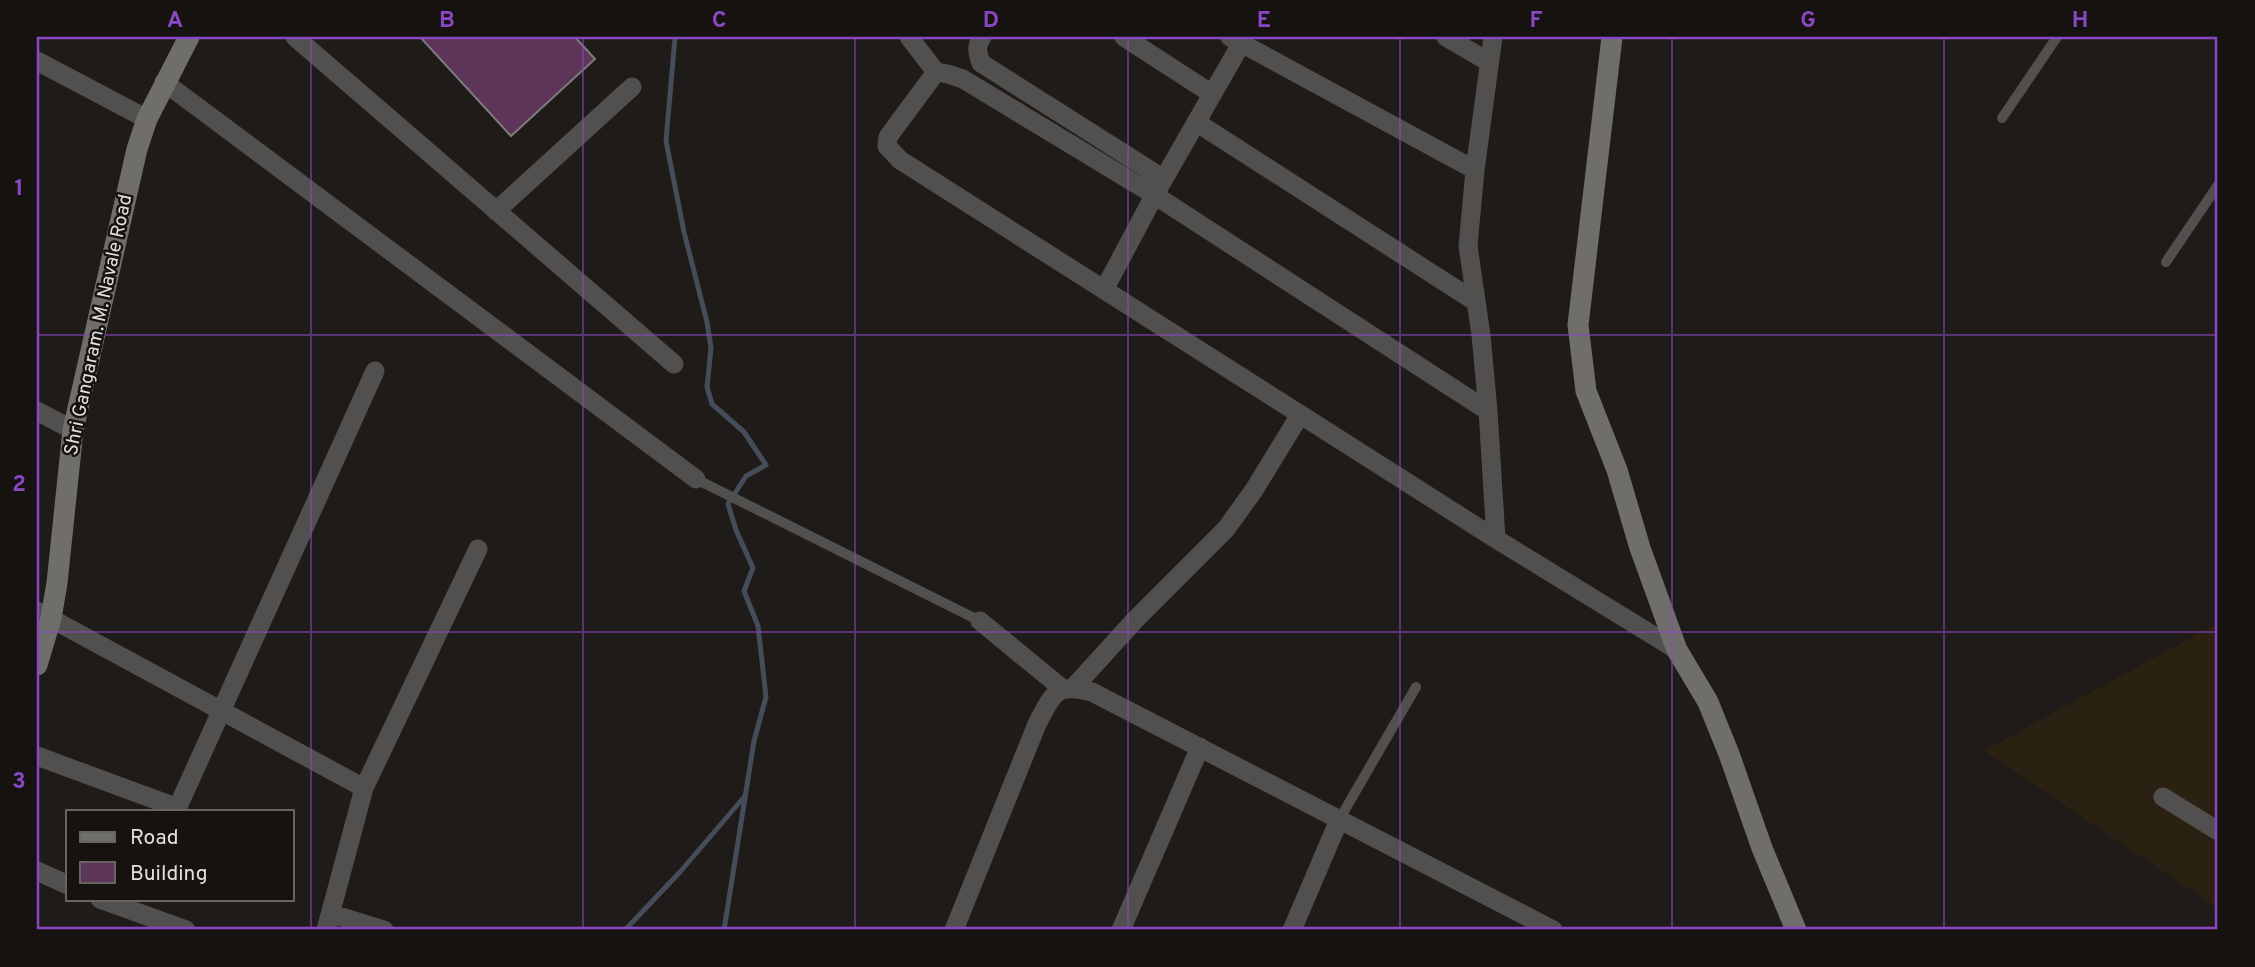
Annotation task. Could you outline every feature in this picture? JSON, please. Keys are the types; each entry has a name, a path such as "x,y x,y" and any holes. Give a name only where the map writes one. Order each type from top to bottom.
{"street":[{"name":"Shri Gangaram. M. Navale Road","path":"37,665 44,614 57,583 72,430 136,149 164,82 189,37"},
{"path":"295,37 674,364"},
{"path":"909,37 936,72 963,79 1159,188"},
{"path":"982,37 977,52 981,63 1159,188 1488,411"},
{"path":"1124,37 1212,94"},
{"path":"1446,37 1489,62"},
{"path":"1493,37 1468,246 1488,411 1496,539"},
{"path":"1612,37 1578,325 1586,391 1617,470 1640,548 1676,649 1708,702 1730,754 1762,848 1796,930"},
{"path":"1104,290 1212,94 1239,39 1475,170"},
{"path":"37,61 147,118"},
{"path":"936,72 893,129 887,146 892,153 1300,415 1676,649"},
{"path":"164,82 696,479"},
{"path":"496,211 632,87"},
{"path":"1196,122 1476,302"},
{"path":"37,756 177,810 375,371"},
{"path":"37,411 72,430"},
{"path":"956,930 1037,724 1051,697 1069,688 1226,529 1254,490 1300,415"},
{"path":"384,930 329,922 364,788 478,549"},
{"path":"44,614 364,788"},
{"path":"979,621 1069,688 1092,692 1553,930"},
{"path":"1121,930 1200,747"},
{"path":"2163,797 2218,831"},
{"path":"1292,930 1339,820"},
{"path":"37,871 66,884"},
{"path":"106,900 142,906 186,930"}],"lane":[{"path":"2002,118 2057,37"},
{"path":"2166,262 2218,185"},
{"path":"696,479 979,621"},
{"path":"1339,820 1416,687"}],"shaded area":[{"path":"2218,623 2218,908 1983,751"}],"building":[{"path":"420,37 575,37 595,59 511,136"}],"waterway":[{"path":"675,37 666,141 684,232 707,322 711,348 707,387 712,404 744,432 766,465 746,476 728,504 753,568 744,591 758,626 766,697 754,741 724,930"},
{"path":"625,930 680,872 745,796"}]}
